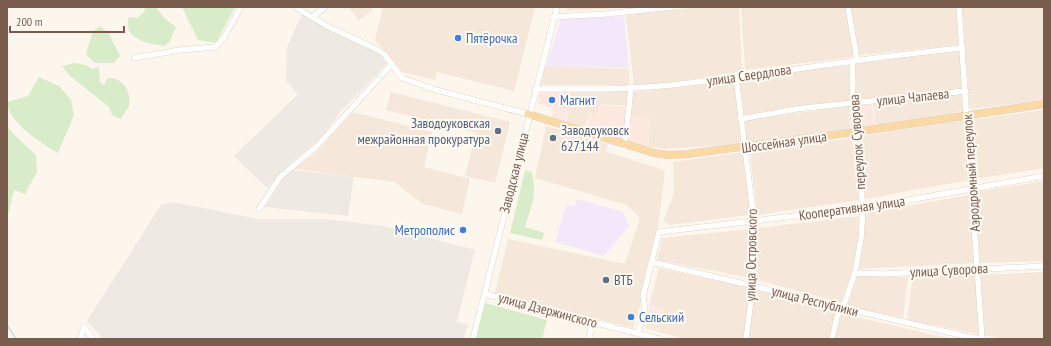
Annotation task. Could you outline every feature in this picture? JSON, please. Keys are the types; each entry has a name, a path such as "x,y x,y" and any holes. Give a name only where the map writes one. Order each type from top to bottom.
{"main road":[{"name":"Шоссейная улица","path":"528,114 667,155 746,147 1044,104"}],"street":[{"path":"134,58 180,50 215,48 223,39 241,7"},
{"path":"295,7 327,26 384,54 402,78 418,85 528,114"},
{"path":"312,17 325,7"},
{"name":"Заводская улица","path":"473,339 528,114 556,7"},
{"path":"554,17 605,14 672,7"},
{"name":"переулок Суворова","path":"832,339 837,317 855,273 861,239 862,208 852,103 854,61 848,7"},
{"name":"Аэродромный переулок","path":"959,7 978,269 980,339"},
{"name":"улица Свердлова","path":"535,89 670,86 907,53 963,48"},
{"path":"259,209 280,177 317,146 392,64"},
{"name":"улица Островского","path":"736,77 746,147 754,221 753,285 746,339"},
{"path":"626,144 631,88"},
{"name":"улица Чапаева","path":"741,119 796,109 966,91"},
{"name":"Кооперативная улица","path":"650,262 659,232 862,208 1044,176"},
{"path":"638,333 646,310 643,296 650,262"},
{"name":"улица Республики","path":"650,262 753,285 841,308 980,339"},
{"name":"улица Суворова","path":"855,273 883,274 1044,266"},
{"name":"улица Дзержинского","path":"485,294 659,339"},
{"path":"589,339 592,322"},
{"path":"80,339 84,327 93,339"}],"shaded area":[{"path":"348,7 371,7 373,10 359,20"},
{"path":"383,7 535,7 514,91 437,72 435,80 402,72 375,40"},
{"path":"567,7 640,7 566,11"},
{"path":"699,7 739,7 742,71 669,83 634,86 626,15"},
{"path":"741,7 846,7 854,57 745,70"},
{"path":"850,7 957,7 960,45 859,55"},
{"path":"961,7 1044,7 1044,100 970,109"},
{"path":"302,14 363,44 384,56 388,63 341,111 320,139 292,162 267,188 234,156 298,94 286,81 287,47"},
{"path":"624,16 629,68 546,66 561,19"},
{"path":"960,51 963,89 855,101 855,64 908,55"},
{"path":"849,65 851,101 744,115 739,79"},
{"path":"545,66 629,69 629,85 540,85"},
{"path":"735,81 743,144 665,149 648,147 650,119 630,117 633,92"},
{"path":"540,90 562,91 562,109 568,111 565,122 552,117 553,108 538,104"},
{"path":"563,91 628,91 627,106 600,104 598,114 590,113 584,129 566,122 569,111 562,109"},
{"path":"391,92 510,122 495,183 465,176 476,133 386,110"},
{"path":"961,94 963,111 876,126 873,104"},
{"path":"872,104 875,126 857,128 855,105"},
{"path":"600,105 627,107 623,140 585,129 591,113 599,114"},
{"path":"849,106 850,128 747,144 745,120"},
{"path":"1044,110 1044,168 975,179 969,120"},
{"path":"353,112 432,132 424,167 470,179 462,214 423,204 394,182 293,169 315,154"},
{"path":"630,117 650,119 648,147 627,141"},
{"path":"963,120 970,180 866,199 857,137"},
{"path":"546,126 608,144 606,152 665,170 658,228 644,277 641,303 633,328 495,293 508,239 625,264 640,218 627,205 535,178"},
{"path":"852,138 859,200 757,215 750,151"},
{"path":"744,152 750,215 670,225 663,222 674,193 673,162"},
{"path":"292,170 354,177 348,216 265,207 286,174"},
{"path":"1044,181 1044,261 980,263 975,192"},
{"path":"970,195 976,263 858,269 865,213"},
{"path":"577,199 623,212 629,226 604,256 555,242 566,205 574,207"},
{"path":"173,202 258,219 326,219 383,226 475,250 457,322 468,325 464,339 103,339 87,321 161,205"},
{"path":"859,216 858,241 852,272 842,303 757,280 758,228"},
{"path":"751,229 751,278 657,260 662,238"},
{"path":"659,268 750,288 744,339 685,339 658,332 663,309 649,306"},
{"path":"1044,272 1044,339 1003,339 983,335 980,275"},
{"path":"976,274 979,334 907,320 913,275"},
{"path":"856,276 908,277 903,318 847,306"},
{"path":"754,289 836,312 830,339 749,339"},
{"path":"649,307 662,309 658,331 645,329"},
{"path":"840,313 952,339 833,339"}],"green space":[{"path":"146,7 156,7 164,18 176,27 170,41 165,46 144,42 129,31 129,17 137,18 144,12"},
{"path":"182,7 235,7 216,43 198,40"},
{"path":"100,26 109,33 120,56 114,63 94,63 86,54 93,31"},
{"path":"74,63 86,65 92,69 99,67 100,82 104,85 107,78 112,78 121,82 125,86 130,100 129,106 121,119 112,115 109,107 69,75 62,66"},
{"path":"39,77 59,86 71,100 74,115 58,153 35,138 19,124 13,117 7,102 28,96"},
{"path":"7,125 13,134 36,155 37,172 25,194 14,190 7,220"},
{"path":"525,170 532,172 534,195 525,227 544,233 542,240 510,233"},
{"path":"485,303 547,320 542,339 475,339"}],"waterway":[{"path":"7,325 16,339"}],"place":[{"name":"Пятёрочка","path":"458,38"},
{"name":"Магнит","path":"552,100"},
{"name":"Заводоуковская межрайонная прокуратура","path":"498,131"},
{"name":"Заводоуковск 627144","path":"553,138"},
{"name":"Метрополис","path":"463,230"},
{"name":"ВТБ","path":"606,280"},
{"name":"Сельский","path":"631,317"}]}
